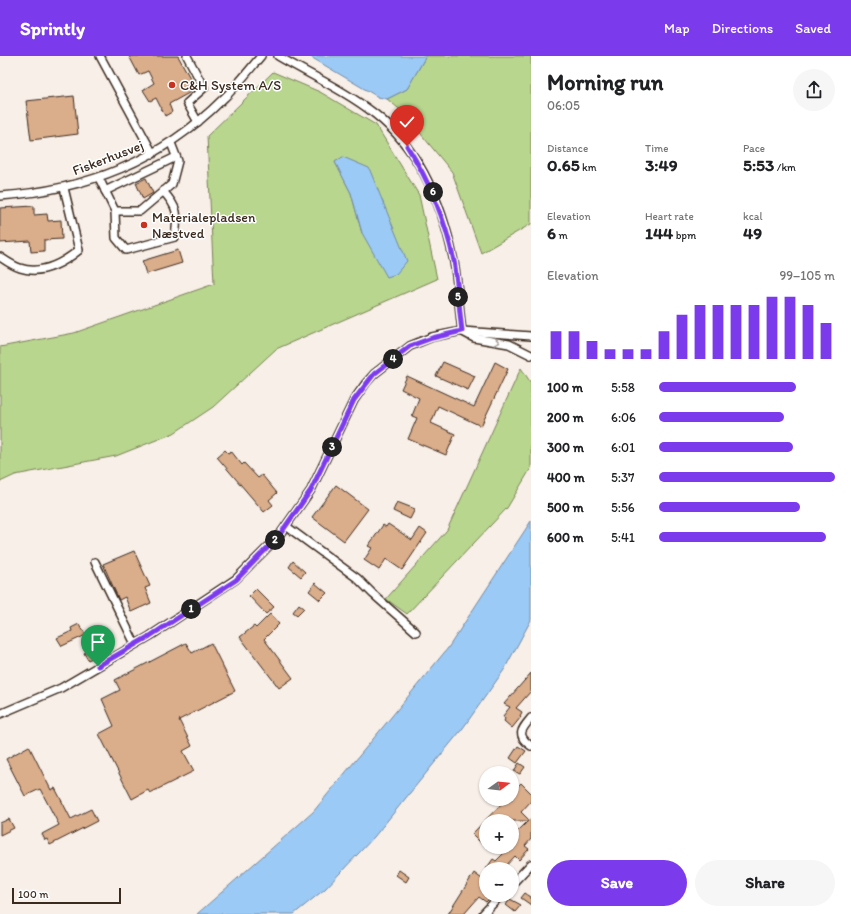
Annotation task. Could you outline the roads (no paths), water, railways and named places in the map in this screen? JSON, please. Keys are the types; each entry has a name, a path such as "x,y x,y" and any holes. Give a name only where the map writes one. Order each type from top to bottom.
{"street":[{"name":"Fiskerhusvej","path":"100,56 153,154"},
{"path":"187,56 204,88 187,104 198,122"},
{"name":"Fiskerhusvej","path":"0,196 64,188 99,178 125,168 153,154 171,143 224,99 262,56"},
{"path":"278,56 360,103 376,115 411,152 423,170 437,200 446,230 454,262 462,331"},
{"path":"114,211 140,211 172,184 178,161 171,143"},
{"path":"105,190 176,157"},
{"path":"99,178 114,211 116,238 126,250 175,237 178,215 175,205 163,191"},
{"path":"0,257 20,268 42,269 61,263 79,250 64,188"},
{"path":"462,331 474,338 509,344 531,355"},
{"path":"0,714 61,688 135,644 236,580 278,537 311,490 354,400 374,374 410,346 432,338 462,331 531,336"},
{"path":"286,526 358,578 373,594 416,632"},
{"path":"95,562 135,644"},
{"path":"531,718 522,729 521,736 523,741 531,746"},
{"path":"519,877 531,864"},
{"path":"483,914 494,902"}],"water":[{"path":"309,56 426,56 407,89 387,99 378,97"},
{"path":"343,157 369,168 407,261 396,274 387,277 362,233 351,193 335,162"},
{"path":"531,521 531,620 504,670 463,728 374,837 325,889 294,914 197,914 313,812 448,648"}],"place":[{"name":"C&H System A/S","path":"172,85"},
{"name":"Materialepladsen Næstved","path":"144,225"}]}
